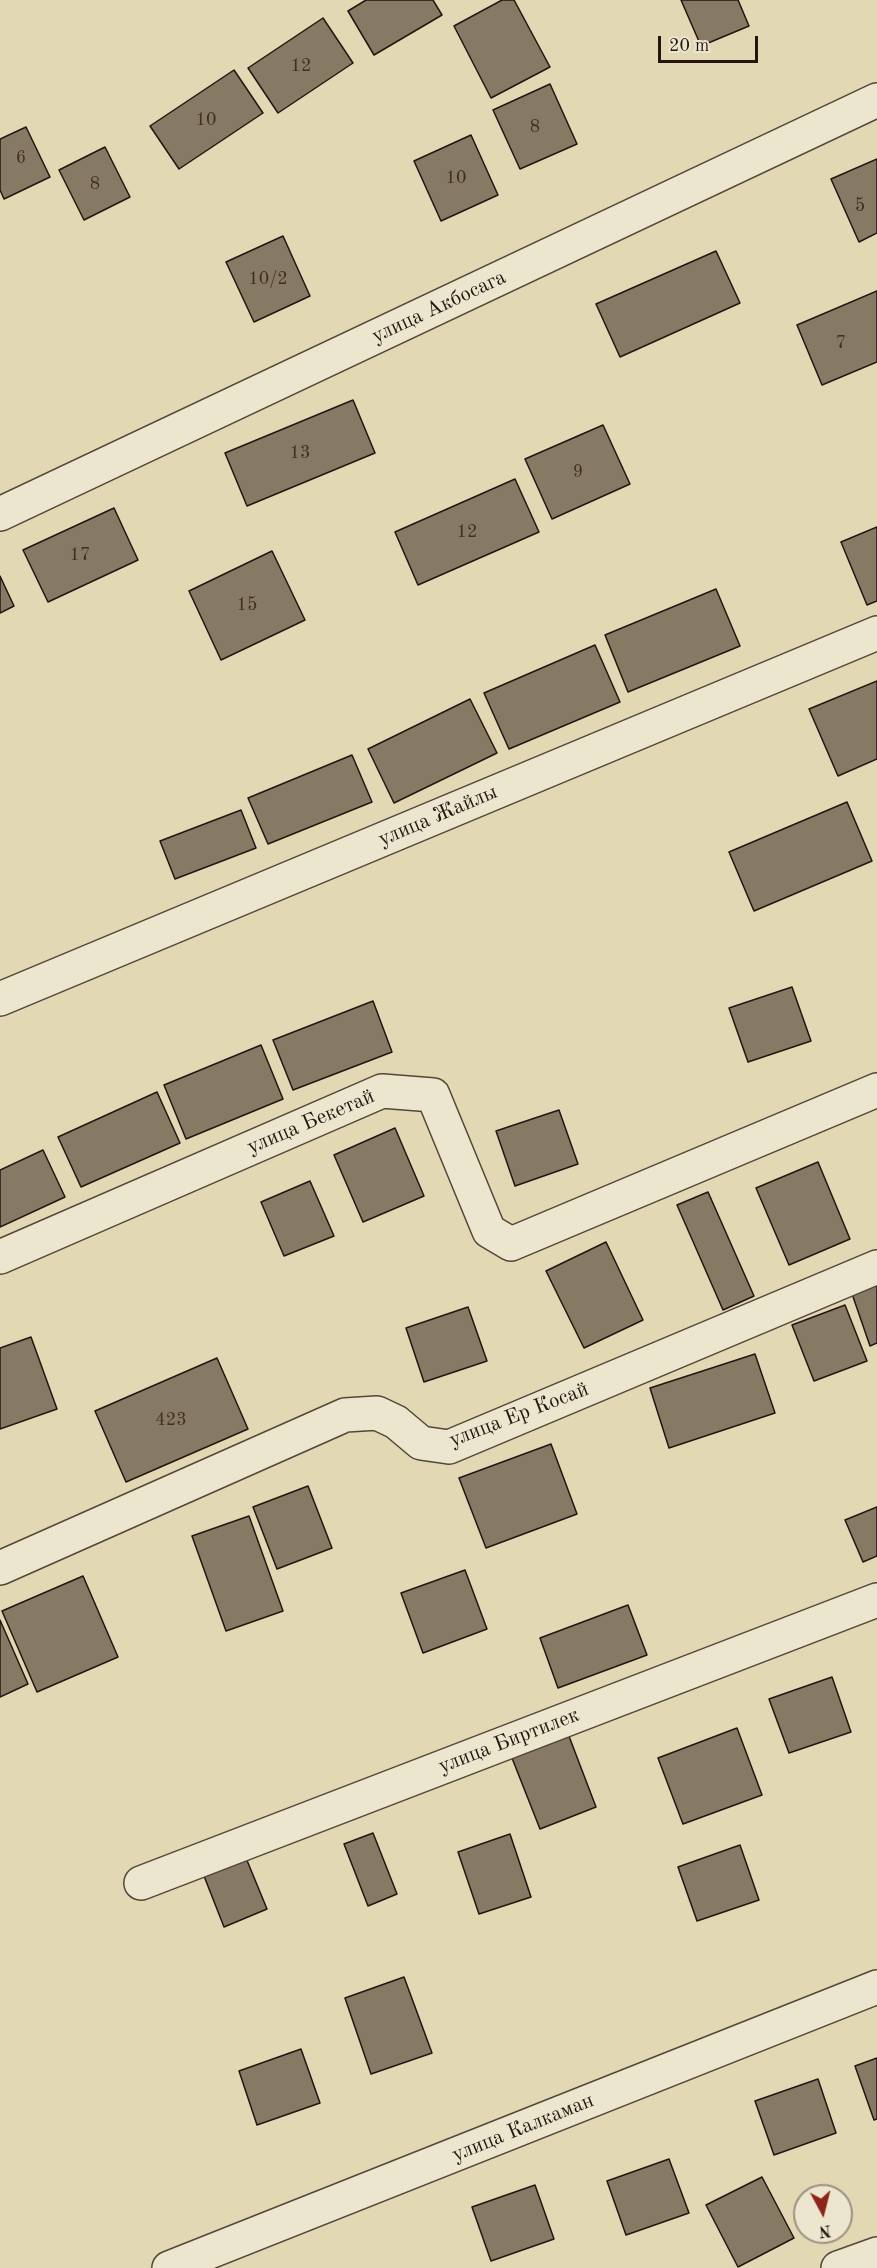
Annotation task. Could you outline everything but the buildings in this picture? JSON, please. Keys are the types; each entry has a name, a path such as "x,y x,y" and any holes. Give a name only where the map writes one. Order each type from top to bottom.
{"street":[{"name":"улица Акбосага","path":"0,514 877,100"},
{"name":"улица Жайлы","path":"0,999 877,633"},
{"name":"улица Бекетай","path":"0,1257 381,1091 433,1095 489,1231 511,1244 877,1090"},
{"name":"улица Ер Косай","path":"0,1569 345,1415 377,1413 396,1422 421,1443 449,1447 877,1267"},
{"name":"улица Биртилек","path":"141,1883 877,1600"},
{"name":"улица Калкаман","path":"169,2268 877,1988"},
{"path":"838,2268 877,2254"}]}
